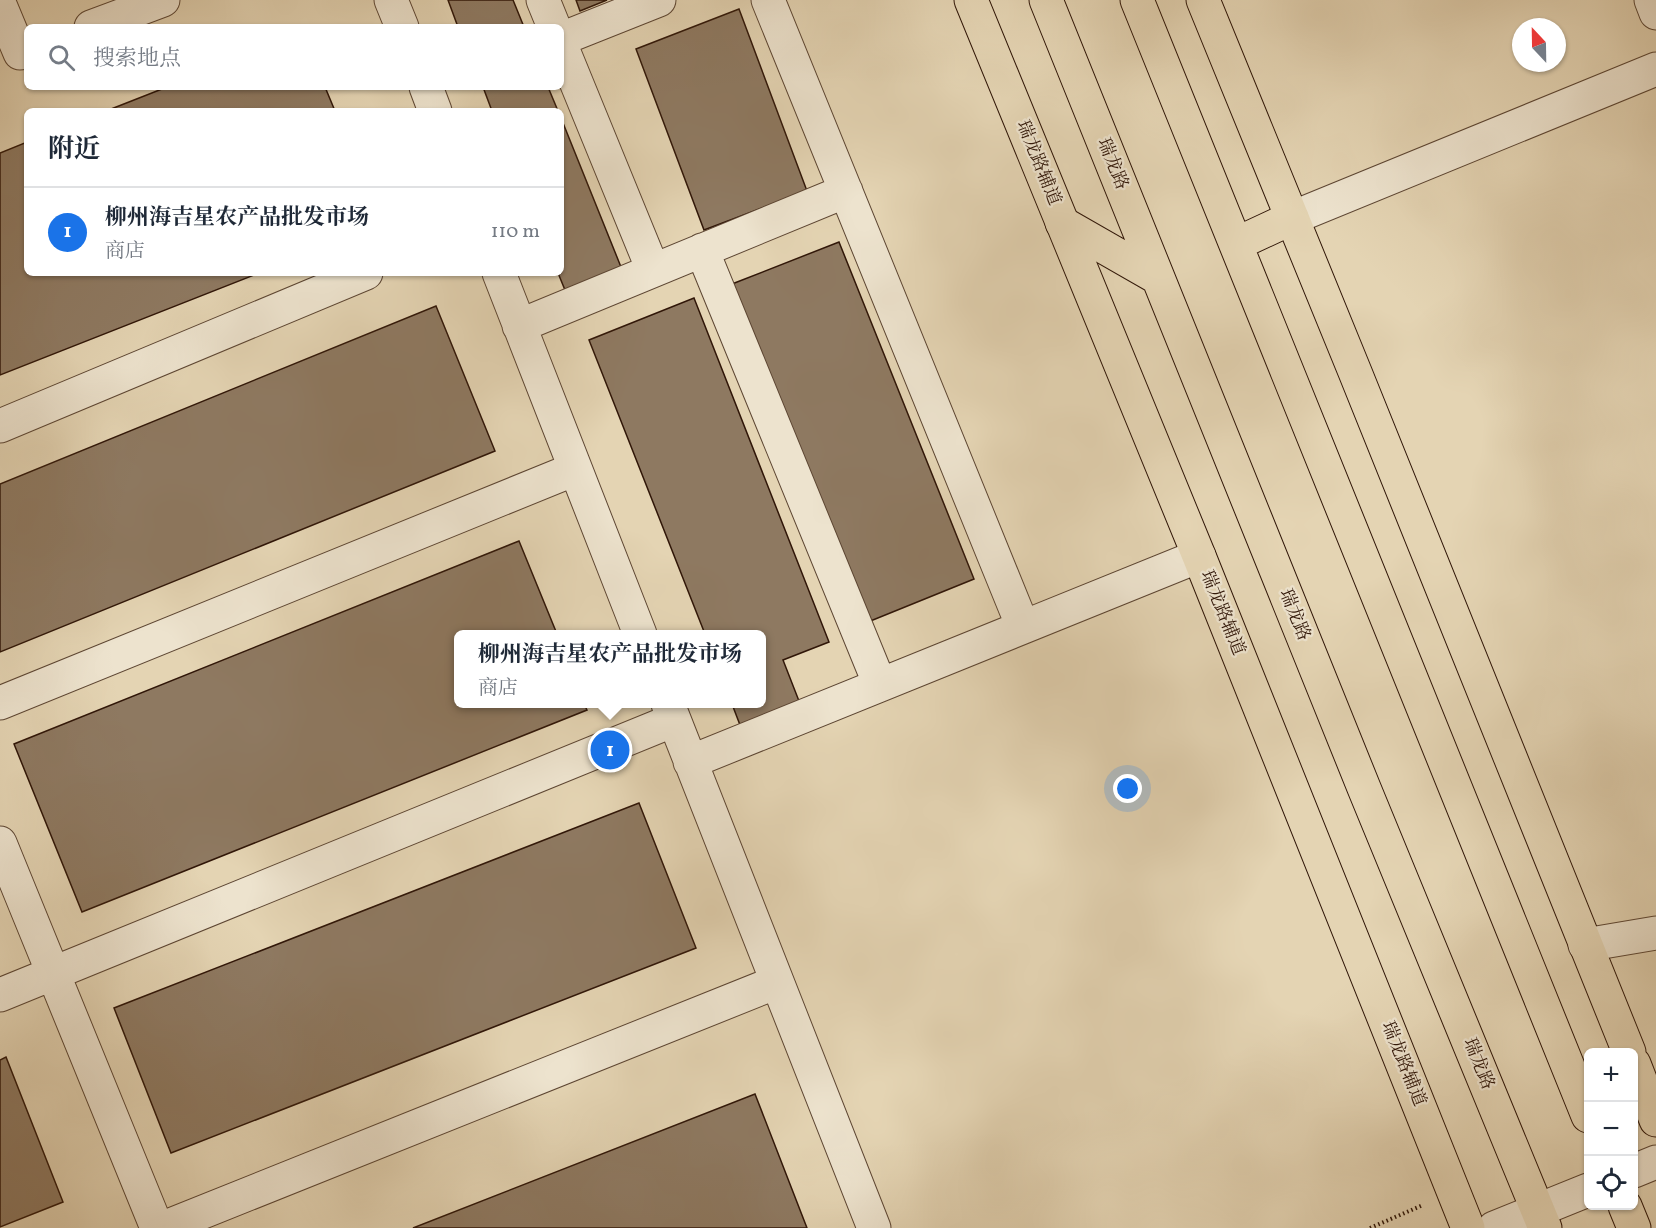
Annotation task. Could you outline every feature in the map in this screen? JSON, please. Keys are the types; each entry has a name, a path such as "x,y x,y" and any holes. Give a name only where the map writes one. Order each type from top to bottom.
{"main road":[{"name":"瑞龙路辅道","path":"971,0 1199,556 1468,1228"},
{"name":"瑞龙路","path":"1046,0 1369,799 1542,1219"},
{"path":"1203,0 1627,1048"},
{"path":"1140,7 1584,1106"},
{"path":"1236,244 1292,218"},
{"path":"1062,223 1158,278"},
{"path":"1638,1074 1656,1120"},
{"path":"1627,1210 1634,1228"}],"street":[{"path":"99,24 164,0"},
{"path":"391,0 401,24"},
{"path":"543,0 553,24"},
{"path":"564,38 659,0"},
{"path":"768,0 1023,627"},
{"path":"1651,0 1656,13"},
{"path":"0,5 16,55"},
{"path":"564,52 653,270"},
{"path":"1292,218 1656,69"},
{"path":"427,90 434,108"},
{"path":"519,326 846,191"},
{"path":"702,250 880,685"},
{"path":"0,426 359,276"},
{"path":"499,276 638,630"},
{"path":"0,702 575,469"},
{"path":"690,762 1199,556"},
{"path":"0,995 671,712 874,1228"},
{"path":"0,843 157,1228"},
{"path":"1585,945 1656,933"},
{"path":"163,1228 777,982"},
{"path":"1638,1170 1656,1162"},
{"path":"1494,1228 1542,1219 1584,1193"}],"path":[{"path":"1370,1228 1454,1192"}],"building":[{"path":"448,0 513,0 523,24 457,24"},
{"path":"576,0 607,0 580,11"},
{"path":"739,9 807,191 704,230 636,49"},
{"path":"159,90 326,90 334,108 114,108"},
{"path":"484,90 549,90 557,108 491,108"},
{"path":"564,125 621,267 565,290 559,276 564,276"},
{"path":"24,143 24,276 251,276 0,375 0,153"},
{"path":"839,242 974,579 868,622 732,284"},
{"path":"694,298 829,642 783,660 799,701 740,725 734,708 766,708 766,630 703,630 589,340"},
{"path":"436,306 495,451 0,652 0,484"},
{"path":"519,541 555,630 454,630 454,708 586,708 587,710 82,912 14,744"},
{"path":"639,803 696,948 171,1153 114,1008"},
{"path":"6,1057 63,1202 0,1227 0,1060"},
{"path":"755,1094 807,1228 413,1228"}],"place":[{"name":"柳州海吉星农产品批发市场","path":"610,750"}]}
